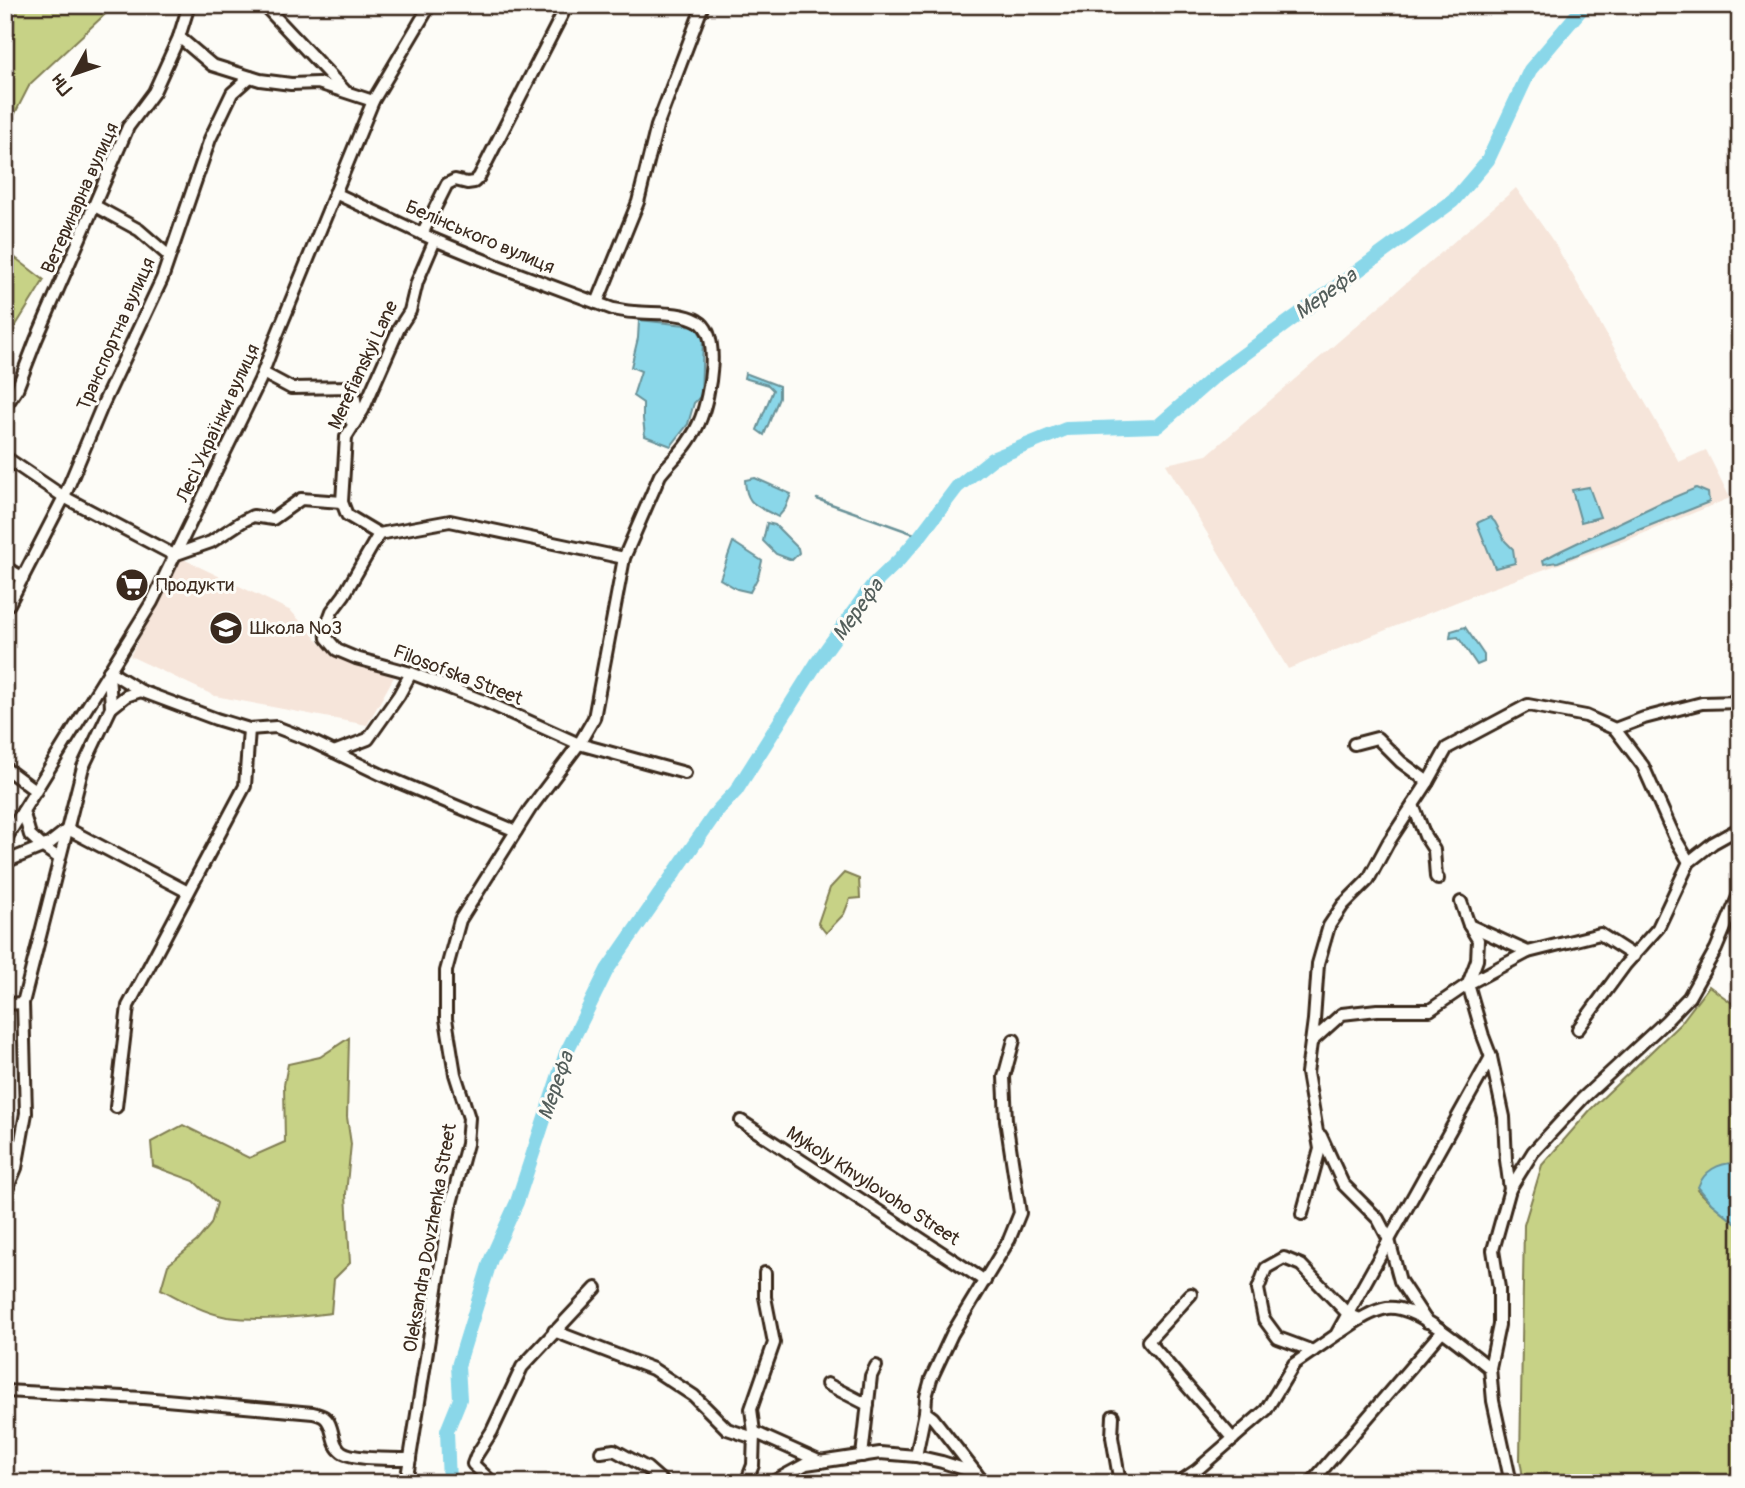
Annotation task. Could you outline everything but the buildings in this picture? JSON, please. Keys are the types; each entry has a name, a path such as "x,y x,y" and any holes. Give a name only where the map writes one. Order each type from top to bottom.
{"street":[{"name":"Ветеринарна вулиця","path":"5,407 17,389 128,127 154,92 179,37 189,5"},
{"path":"264,5 346,92"},
{"name":"Лесі Українки вулиця","path":"5,840 152,602 263,373 373,101 430,5"},
{"path":"422,234 447,184 455,180 474,182 479,177 567,5"},
{"path":"597,303 638,202 657,125 703,5"},
{"path":"179,37 212,65 260,80 291,84 318,83 373,101"},
{"name":"Транспортна вулиця","path":"9,604 64,497 103,404 162,279 210,139 232,93 250,77"},
{"name":"Белінського вулиця","path":"335,194 435,240 613,309"},
{"path":"95,206 139,230 169,257"},
{"name":"Merefianskyi Lane","path":"342,502 346,437 363,410 399,328 410,311 417,282 435,240"},
{"name":"Oleksandra Dovzhenka Street","path":"406,1483 450,1207 467,1144 469,1118 455,1074 446,1018 446,971 460,920 530,809 579,744 594,718 625,558 660,475 688,443 701,419 710,386 710,338 702,323 694,318 613,309"},
{"path":"263,373 291,387 353,387 356,407 346,437"},
{"path":"5,457 64,497 174,555 211,542 253,516 273,519 301,499 342,502 347,515 379,534 450,521 625,558"},
{"name":"Filosofska Street","path":"379,534 344,596 332,611 326,627 327,638 337,650 411,673 486,702 579,744 685,773"},
{"path":"5,568 23,578"},
{"path":"109,671 141,691 216,719 248,729 276,727 516,831"},
{"path":"109,671 111,708"},
{"path":"334,752 368,739 411,673"},
{"path":"5,1194 16,1168 26,1113 23,1003 82,768 111,708 126,696 141,691"},
{"path":"1615,729 1644,718 1702,704 1740,702"},
{"path":"1302,1214 1320,1149 1307,1073 1318,964 1329,926 1343,905 1368,880 1447,748 1528,705 1586,716 1615,729 1643,766 1675,838 1689,862"},
{"path":"116,1107 128,1006 245,786 248,729"},
{"path":"1354,744 1377,738 1401,762 1428,782"},
{"path":"5,768 36,791"},
{"path":"1413,804 1425,836 1434,850 1438,879"},
{"path":"23,811 30,835 59,858"},
{"path":"1578,1028 1658,928 1689,862 1740,828"},
{"path":"5,862 49,844 68,829"},
{"path":"68,829 188,892"},
{"path":"1511,1483 1493,1401 1490,1368 1499,1325 1499,1289 1493,1250 1510,1189 1533,1152 1583,1098 1689,997 1716,949 1740,892"},
{"path":"1461,902 1478,940 1477,960 1468,984 1491,1057 1504,1117 1510,1189"},
{"path":"1469,925 1528,951"},
{"path":"1311,1042 1342,1014 1377,1010 1430,1010 1468,984 1528,951 1600,934 1634,956"},
{"path":"5,1004 23,1003"},
{"path":"916,1456 926,1397 936,1368 952,1334 1009,1240 1020,1213 1006,1120 1004,1077 1014,1040"},
{"path":"1336,1335 1491,1057"},
{"name":"Mykoly Khvylovoho Street","path":"741,1121 985,1281"},
{"path":"1315,1122 1343,1184 1378,1219 1390,1240 1399,1281 1427,1322"},
{"path":"1312,1351 1278,1338 1264,1319 1258,1289 1266,1268 1284,1258 1301,1265 1348,1314 1360,1319"},
{"path":"747,1483 752,1465 754,1435 751,1409 774,1343 765,1297 765,1273"},
{"path":"493,1483 473,1464 522,1367 596,1288"},
{"path":"1191,1294 1148,1341 1233,1438"},
{"path":"1178,1483 1197,1470 1266,1409 1294,1364 1360,1319 1388,1308 1410,1311 1442,1331 1490,1368"},
{"path":"554,1331 653,1369 694,1396 727,1429 754,1435 821,1462"},
{"path":"1311,1483 1442,1331"},
{"path":"862,1456 871,1376 876,1366"},
{"path":"827,1384 868,1405"},
{"path":"5,1391 143,1398 313,1413 324,1417 330,1425 340,1451 352,1456 410,1459"},
{"path":"925,1412 933,1418 984,1483"},
{"path":"1113,1416 1112,1437 1120,1483"},
{"path":"601,1452 614,1450 647,1468 664,1483"},
{"path":"771,1483 806,1464 880,1453 916,1456 976,1473"}],"shaded area":[{"path":"1516,188 1555,244 1679,462 1706,450 1730,498 1288,669 1166,464 1207,455"},
{"name":"Школа №3","path":"181,558 291,611 322,645 349,660 394,677 367,725 215,696 130,656"}],"green space":[{"path":"5,5 115,5 30,84 5,133"},
{"path":"5,250 44,280 5,343"},
{"path":"844,873 859,879 860,898 850,899 844,914 826,933 818,923 830,888"},
{"path":"1709,986 1740,1009 1740,1165 1735,1163 1698,1190 1740,1227 1740,1483 1524,1483 1520,1460 1524,1225 1542,1165 1591,1109 1680,1024"},
{"path":"349,1038 347,1117 351,1144 346,1194 350,1263 334,1279 331,1313 266,1319 227,1317 201,1309 161,1289 168,1265 197,1241 211,1224 217,1203 194,1181 153,1166 151,1142 183,1125 249,1158 285,1142 284,1085 288,1064 320,1057"}],"water":[{"path":"639,320 695,326 703,338 701,396 694,403 688,424 671,446 645,436 643,403 633,396 641,371 631,367"},
{"path":"745,373 779,386 779,398 764,435 757,430 773,390 768,385 744,378"},
{"path":"755,478 791,494 785,509 778,517 750,500 745,480"},
{"path":"1589,487 1600,517 1581,522 1572,490"},
{"path":"1696,488 1708,493 1709,502 1558,562 1544,564 1543,560 1556,553"},
{"path":"1490,517 1513,549 1515,563 1495,568 1477,523"},
{"path":"767,523 775,525 798,548 799,553 792,560 776,554 763,541"},
{"path":"733,542 762,561 750,592 737,589 720,579"},
{"path":"1465,627 1484,655 1484,662 1477,665 1458,637 1450,638 1451,631"},
{"path":"1735,1163 1740,1165 1740,1227 1711,1203 1698,1187 1712,1169"}],"waterway":[{"name":"Мерефа","path":"449,1483 447,1431 460,1399 458,1366 491,1259 517,1202 566,1053 607,970 718,810 736,791 818,661 871,587 920,536 957,487 992,459 1066,429 1158,426 1216,375 1453,201 1488,160 1530,70 1585,5"},
{"path":"817,499 920,536"}],"place":[{"name":"Продукти","path":"132,585"},
{"name":"Школа №3","path":"226,628"}]}
